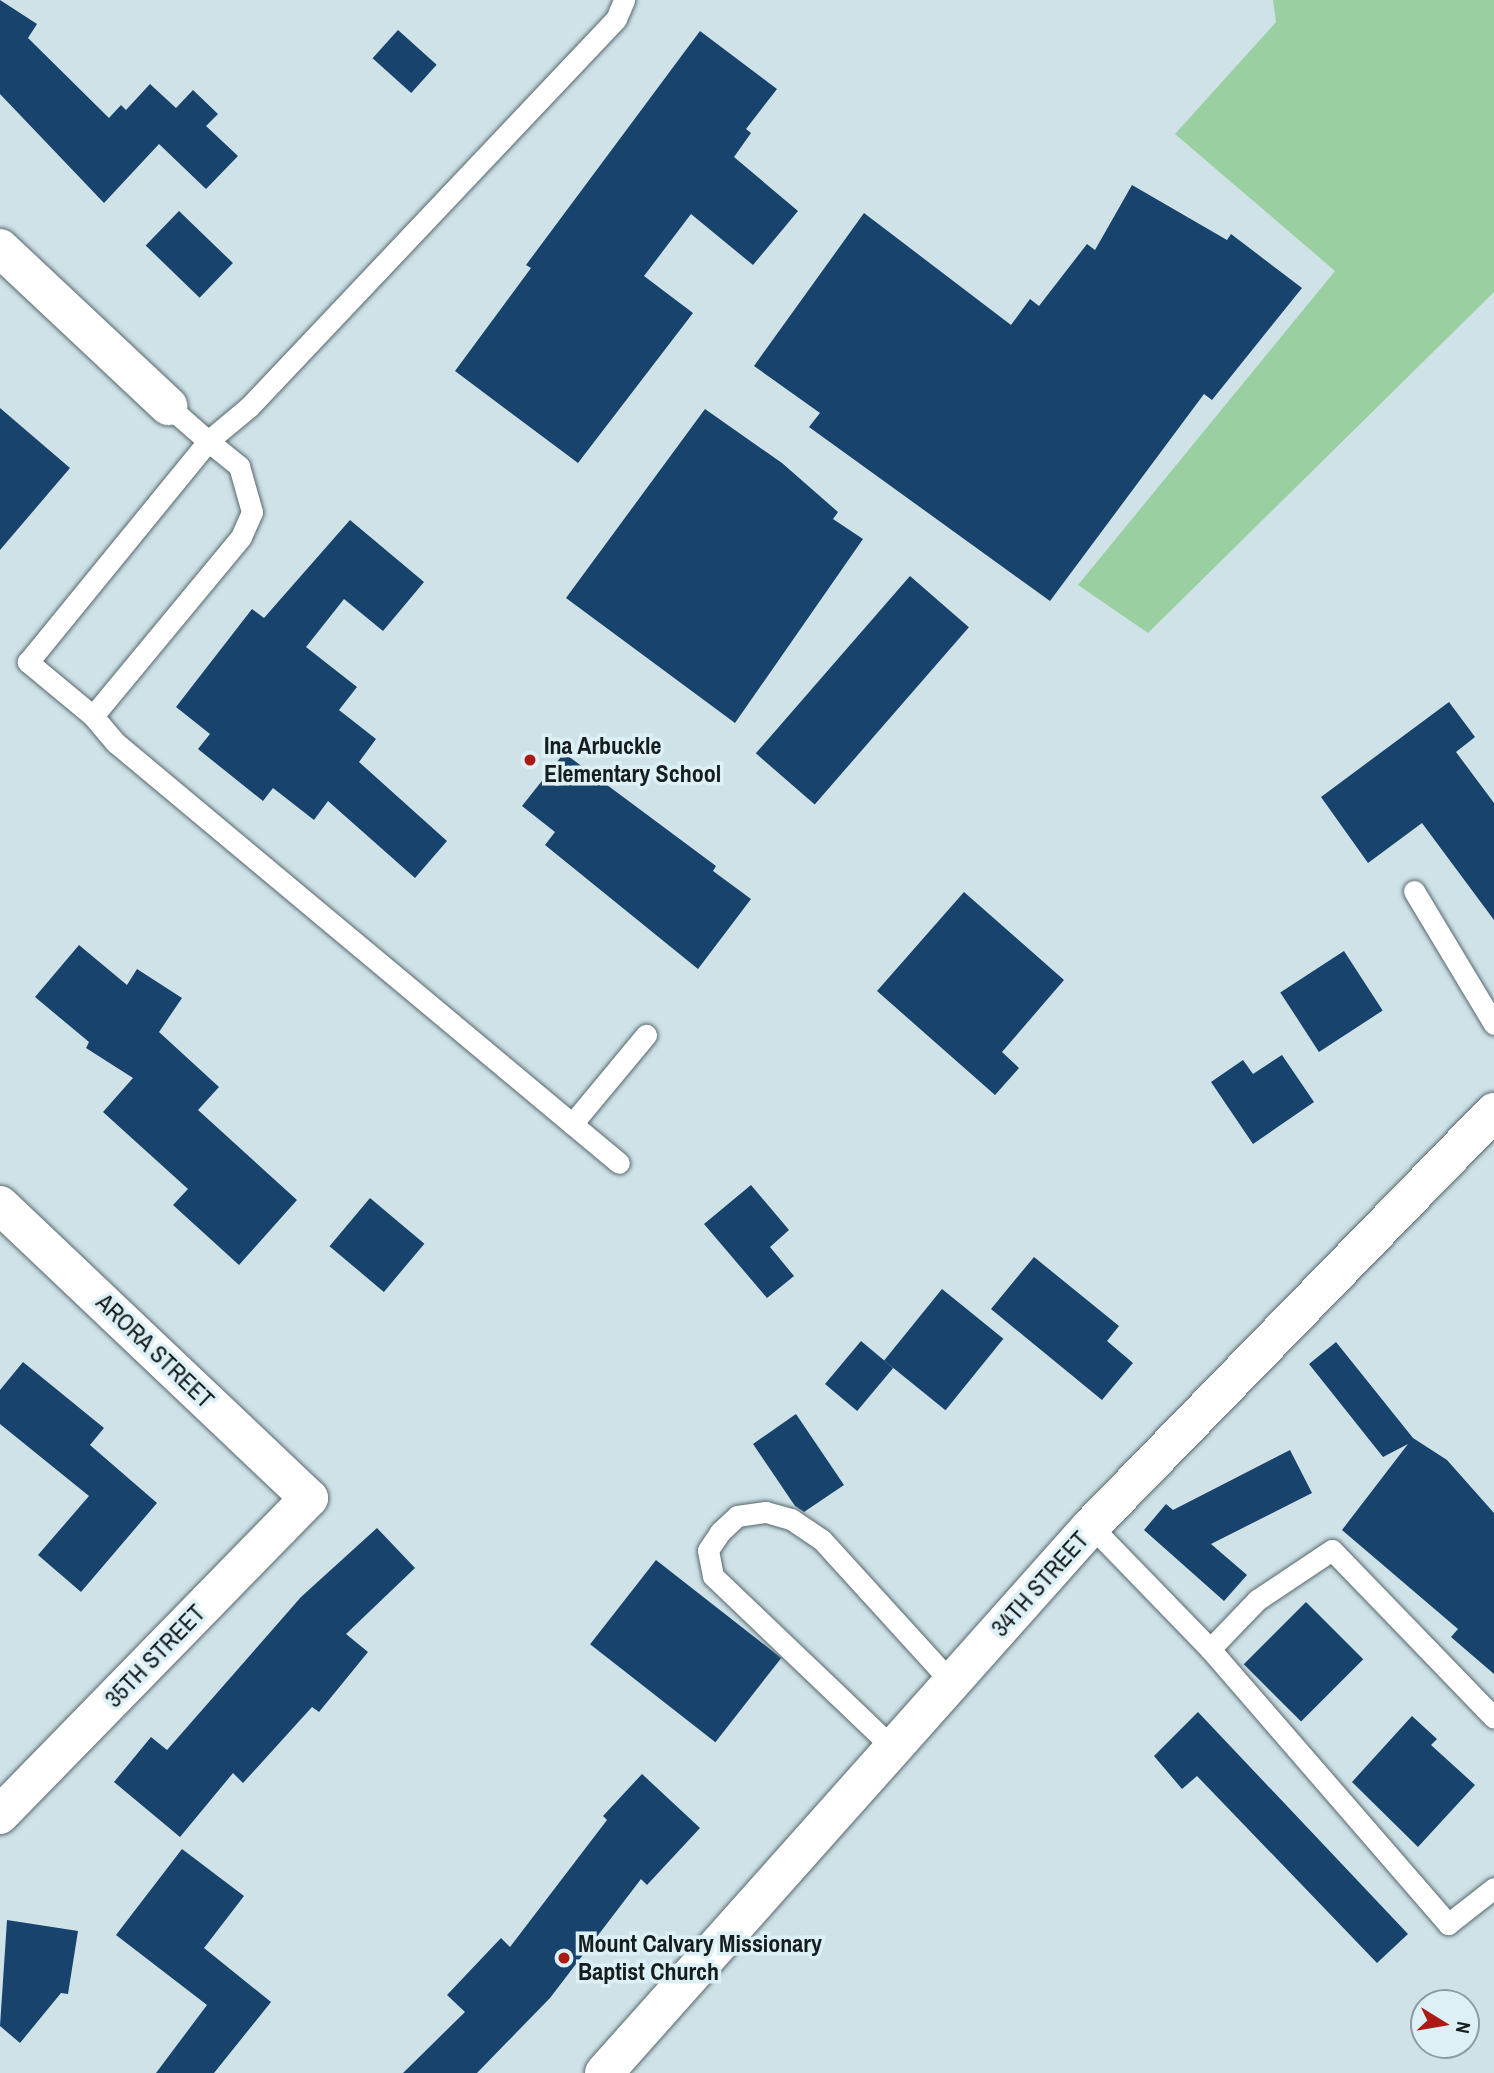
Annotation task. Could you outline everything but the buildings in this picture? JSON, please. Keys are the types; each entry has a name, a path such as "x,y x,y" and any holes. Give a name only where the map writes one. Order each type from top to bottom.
{"street":[{"path":"0,248 168,406"},
{"name":"34TH STREET","path":"604,2073 1091,1526 1494,1112"},
{"name":"ARORA STREET","path":"0,1205 309,1498"},
{"name":"35TH STREET","path":"0,1815 309,1498"}],"lane":[{"path":"619,1163 116,743 93,716 28,662 208,441 249,407 616,19 624,0"},
{"path":"93,716 242,537 252,512 239,466 168,406"},
{"path":"1414,891 1494,1024"},
{"path":"572,1124 646,1035"},
{"path":"893,1748 713,1576 708,1550 720,1532 737,1516 766,1512 801,1526 822,1540 952,1683"},
{"path":"1091,1526 1210,1649 1448,1924 1494,1888"},
{"path":"1210,1649 1257,1600 1332,1550 1494,1718"}],"green space":[{"path":"1273,0 1494,0 1494,292 1148,633 1078,585 1335,271 1175,134 1276,22"}],"place":[{"name":"Ina Arbuckle Elementary School","path":"530,760"},
{"name":"Mount Calvary Missionary Baptist Church","path":"564,1958"}]}
